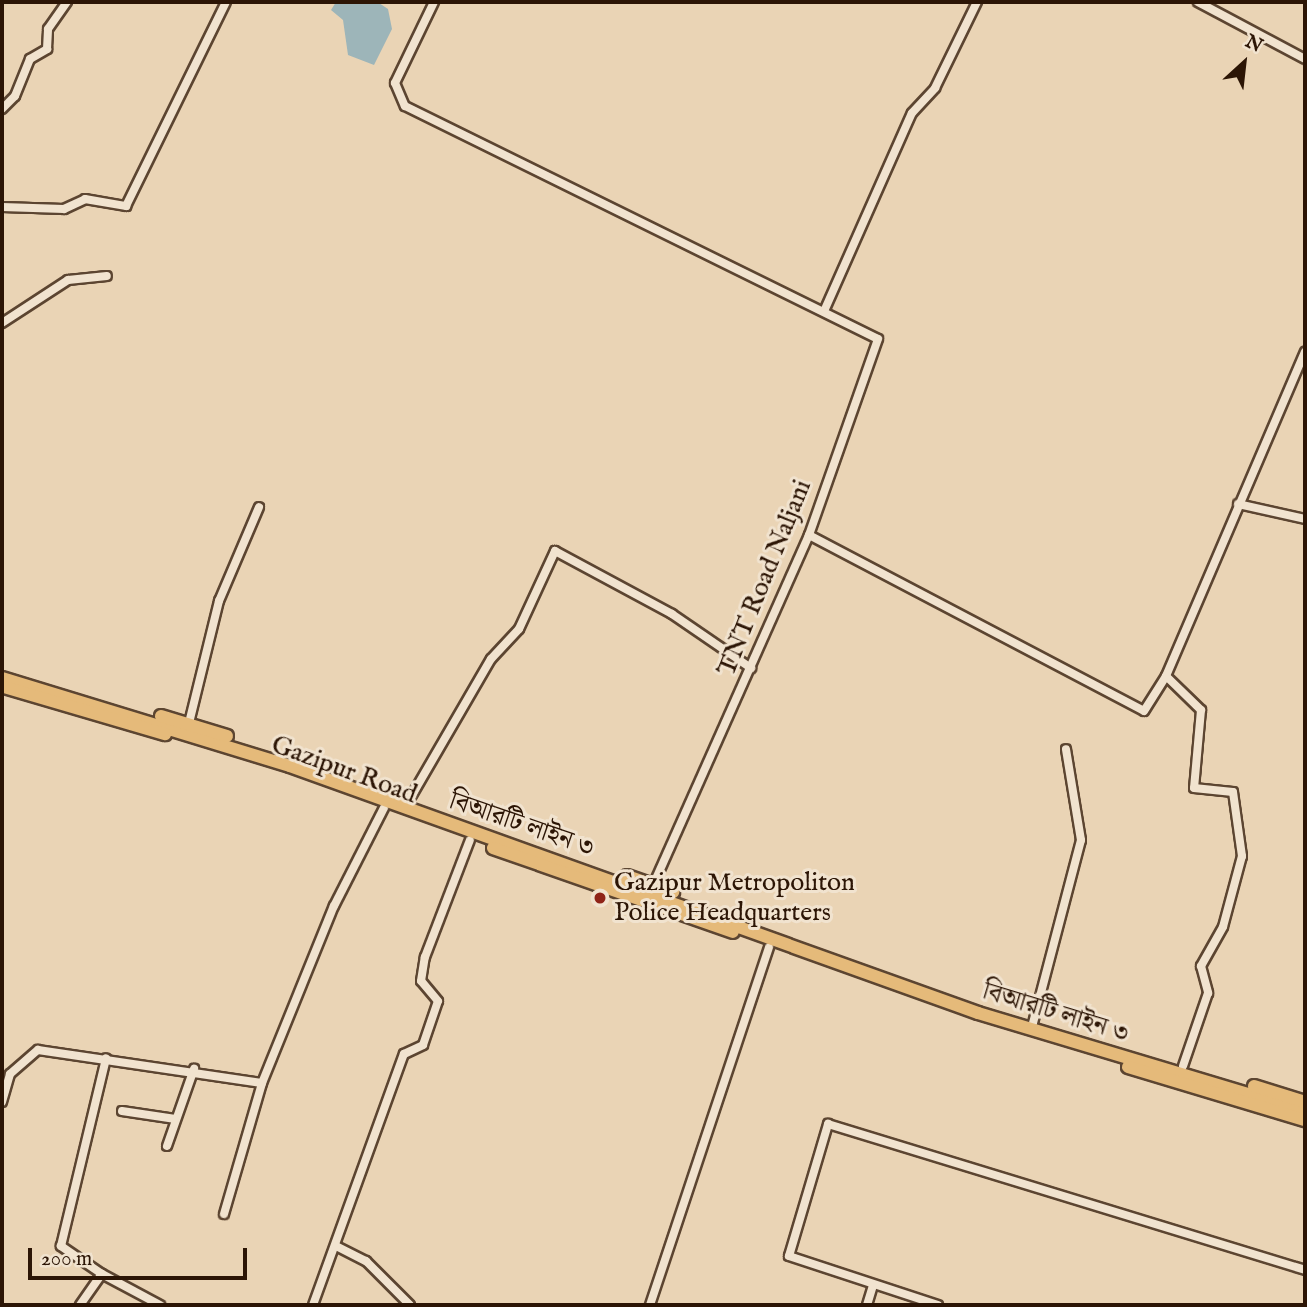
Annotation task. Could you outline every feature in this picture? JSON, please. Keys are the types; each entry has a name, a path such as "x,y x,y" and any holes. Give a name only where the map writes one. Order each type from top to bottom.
{"main road":[{"name":"Gazipur Road","path":"2,672 190,723 408,802 653,885 1033,1023 1305,1102"},
{"name":"বিআরটি লাইন ৩","path":"2,678 290,766 978,1013 1305,1111"},
{"name":"Gazipur Road","path":"2,687 208,746 977,1021 1305,1120"}],"street":[{"path":"2,109 15,96 30,59 47,49 48,29 67,2"},
{"path":"2,207 64,209 85,199 126,206 226,2"},
{"path":"434,2 395,83 405,106 825,309 912,113 935,88 977,2"},
{"path":"1198,2 1305,59"},
{"path":"2,323 68,280 107,276"},
{"name":"TNT Road Naljani","path":"653,885 809,535 878,340 825,309"},
{"path":"809,535 1144,711 1166,676 1305,351"},
{"path":"1238,504 1305,519"},
{"path":"190,723 219,601 259,507"},
{"path":"408,802 491,659 519,629 555,551 672,614 751,668"},
{"path":"1166,676 1201,709 1194,788 1233,792 1242,856 1223,927 1201,966 1208,993 1183,1066"},
{"path":"1033,1023 1081,840 1066,749"},
{"path":"224,1214 262,1083 334,906 384,808"},
{"path":"313,1305 404,1054 423,1045 427,1034 438,1001 421,981 425,957 470,840"},
{"path":"650,1305 769,947"},
{"path":"2,1102 6,1073 38,1050 194,1069 262,1083"},
{"path":"106,1058 61,1247 102,1274 160,1305"},
{"path":"167,1146 194,1069"},
{"path":"122,1111 175,1119"},
{"path":"937,1305 873,1285 787,1252 828,1124 1305,1270"},
{"path":"336,1246 366,1261 410,1305"},
{"path":"80,1305 102,1274"},
{"path":"867,1305 873,1285"}],"water":[{"path":"336,2 379,3 388,9 392,29 374,65 348,55 343,20 331,10"}],"place":[{"name":"Gazipur Metropoliton Police Headquarters","path":"600,898"}]}
